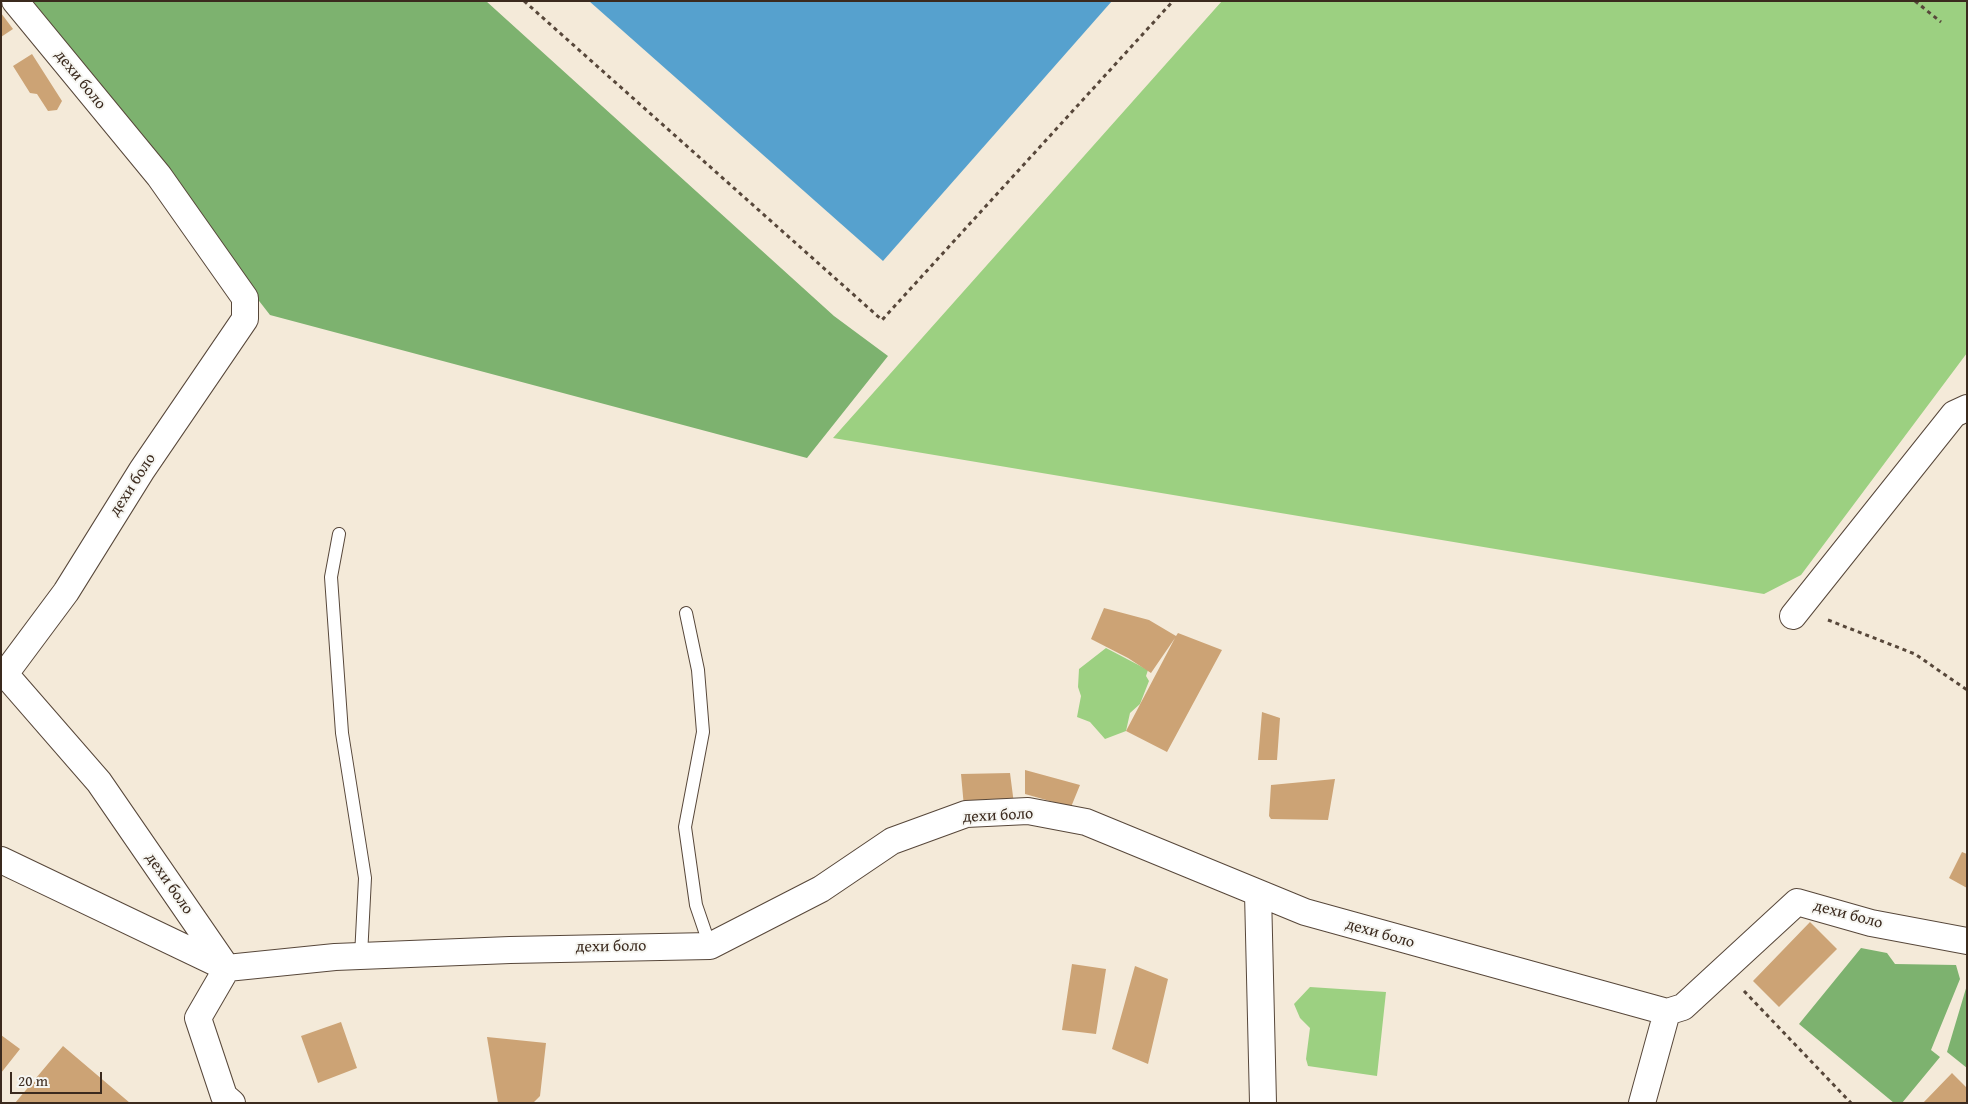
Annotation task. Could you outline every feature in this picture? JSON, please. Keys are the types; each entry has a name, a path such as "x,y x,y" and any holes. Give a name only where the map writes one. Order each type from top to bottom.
{"street":[{"name":"дехи боло","path":"15,1 159,176 245,298 245,319 142,470 66,592 3,671 99,782 227,968 362,956 566,948 710,946 821,888 892,841 966,814 1028,811 1086,822 1305,912 1666,1012 1683,1006 1725,970 1797,902 1871,923 1967,941"},
{"path":"1794,616 1954,414 1967,408"},
{"path":"1,860 227,968 198,1018 224,1096 232,1103"},
{"path":"1258,893 1264,1103"},
{"path":"1642,1103 1666,1012"}],"lane":[{"path":"339,534 331,577 342,733 365,878 362,956"},
{"path":"686,613 698,670 703,732 685,827 696,905 710,946"}],"path":[{"path":"524,1 882,320 1173,1"},
{"path":"1915,1 1941,22"},
{"path":"1794,616 1835,621 1915,654 1967,690"},
{"path":"1725,970 1851,1103"}],"green space":[{"path":"26,1 486,1 834,316 888,356 807,458 270,315"},
{"path":"1222,1 1967,1 1967,353 1801,575 1764,594 833,438"},
{"path":"1106,648 1148,670 1146,676 1149,681 1140,704 1130,713 1126,731 1105,739 1090,722 1077,717 1081,696 1078,687 1079,669"},
{"path":"1861,948 1887,953 1895,964 1956,965 1960,979 1931,1050 1940,1057 1902,1103 1894,1103 1799,1024"},
{"path":"1967,985 1967,1068 1947,1052"},
{"path":"1310,987 1386,992 1377,1076 1308,1066 1306,1059 1310,1028 1300,1018 1294,1004"}],"water":[{"path":"589,1 1112,1 883,261"}],"building":[{"path":"1,13 13,29 1,37"},
{"path":"32,54 62,101 57,110 48,111 37,94 30,93 13,66"},
{"path":"1104,608 1149,620 1176,636 1178,633 1222,650 1167,752 1126,731 1175,638 1151,673 1128,658 1091,639"},
{"path":"1262,712 1280,718 1277,760 1258,760"},
{"path":"1025,770 1080,785 1071,807 1025,794"},
{"path":"1010,773 1014,804 964,807 961,774"},
{"path":"1335,779 1328,820 1271,819 1269,816 1271,785"},
{"path":"1962,852 1967,854 1967,888 1949,878"},
{"path":"1810,922 1837,949 1779,1007 1753,981"},
{"path":"1072,964 1106,969 1096,1034 1062,1030"},
{"path":"1135,966 1168,979 1148,1064 1112,1049"},
{"path":"341,1022 357,1068 318,1083 301,1036"},
{"path":"1,1035 20,1049 1,1073"},
{"path":"487,1037 546,1043 540,1096 533,1103 498,1103"},
{"path":"63,1046 130,1103 15,1103"},
{"path":"1952,1073 1967,1088 1967,1103 1923,1103"}]}
